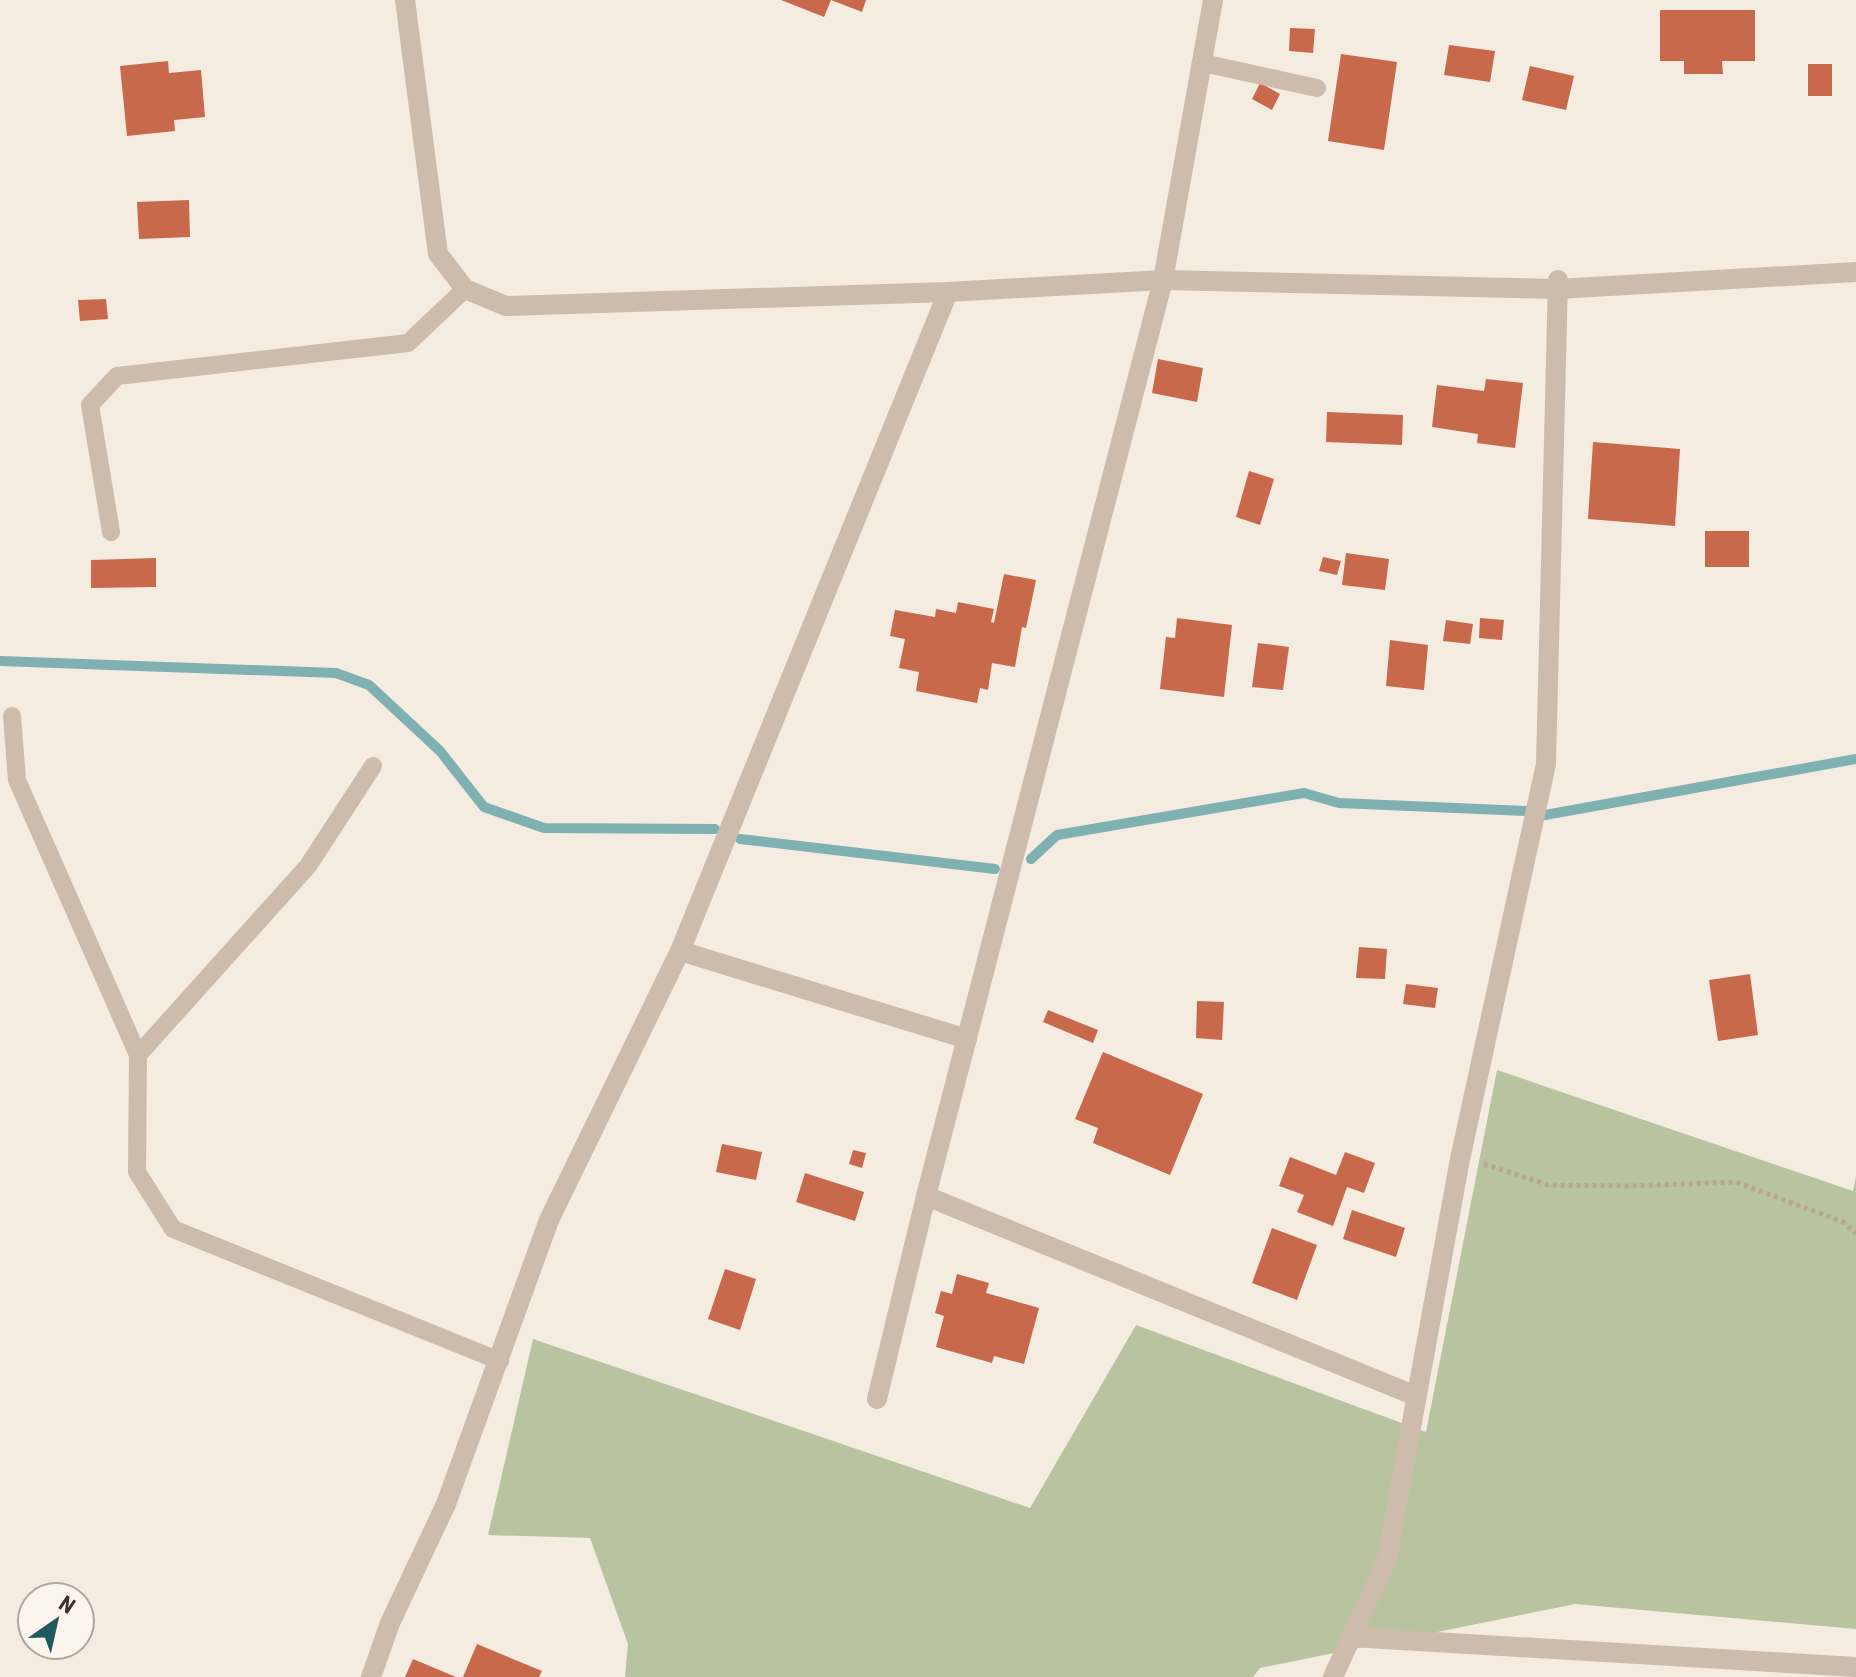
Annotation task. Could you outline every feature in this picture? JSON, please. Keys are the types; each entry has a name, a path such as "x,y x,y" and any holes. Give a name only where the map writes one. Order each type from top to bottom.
{"street":[{"path":"405,0 438,254 465,289 506,306 948,292 1163,280 1558,285 1856,272"},
{"path":"877,1399 926,1196 1163,280 1213,0"},
{"path":"1333,1677 1387,1559 1460,1159 1546,764 1558,285"},
{"path":"371,1677 390,1623 446,1504 549,1220 680,951 948,292"},
{"path":"680,951 967,1039"},
{"path":"926,1196 1416,1396"},
{"path":"1351,1637 1854,1670"}],"lane":[{"path":"1203,63 1317,88"},
{"path":"111,532 90,405 117,376 408,343 465,289"},
{"path":"12,716 17,780 138,1055 137,1172 173,1229 500,1361"},
{"path":"138,1055 308,866 373,766"}],"path":[{"path":"1460,1159 1496,1167 1548,1185 1736,1182 1843,1222 1856,1234"}],"green space":[{"path":"1497,1070 1853,1191 1856,1177 1856,1629 1575,1604 1260,1668 1253,1677 625,1677 628,1644 590,1538 488,1535 533,1339 1030,1508 1136,1325 1426,1432"}],"building":[{"path":"781,0 831,0 824,17"},
{"path":"831,0 866,0 862,12"},
{"path":"1660,10 1755,10 1755,61 1722,61 1723,74 1684,74 1684,61 1660,61"},
{"path":"1290,28 1315,29 1313,53 1289,51"},
{"path":"1449,45 1495,51 1490,82 1444,75"},
{"path":"1341,54 1397,62 1384,150 1328,141"},
{"path":"168,61 169,73 201,70 205,117 174,120 175,131 127,136 120,66"},
{"path":"1808,64 1832,64 1832,96 1808,96"},
{"path":"1530,66 1574,76 1566,110 1522,100"},
{"path":"1260,83 1280,94 1272,110 1252,99"},
{"path":"189,200 190,237 139,239 137,202"},
{"path":"106,299 108,319 80,321 78,300"},
{"path":"1158,359 1203,368 1197,402 1152,393"},
{"path":"1486,379 1523,383 1515,448 1477,443 1478,434 1432,427 1437,385 1484,391"},
{"path":"1327,412 1403,415 1402,445 1326,442"},
{"path":"1593,442 1680,449 1675,526 1588,519"},
{"path":"1249,471 1274,479 1260,525 1236,517"},
{"path":"1705,531 1749,531 1749,567 1705,567"},
{"path":"1346,553 1389,559 1385,590 1342,585"},
{"path":"1323,557 1341,561 1337,575 1319,571"},
{"path":"156,558 156,587 91,588 91,560"},
{"path":"1004,574 1036,580 1026,628 1022,627 1015,667 992,663 988,690 980,688 977,703 916,691 919,672 899,668 905,639 890,636 895,610 935,617 936,609 956,613 958,602 994,609 991,622 994,623"},
{"path":"1177,618 1232,625 1224,697 1160,689 1166,637 1175,638"},
{"path":"1480,618 1504,620 1502,640 1479,638"},
{"path":"1446,620 1473,624 1470,644 1443,641"},
{"path":"1390,640 1428,645 1424,690 1386,686"},
{"path":"1258,643 1289,647 1283,690 1252,687"},
{"path":"1359,947 1387,949 1385,979 1356,978"},
{"path":"1750,974 1758,1035 1718,1041 1709,980"},
{"path":"1406,984 1438,988 1435,1008 1403,1004"},
{"path":"1197,1001 1224,1002 1222,1040 1196,1038"},
{"path":"1048,1010 1098,1030 1093,1043 1043,1022"},
{"path":"1103,1052 1203,1094 1170,1175 1093,1143 1098,1128 1075,1119"},
{"path":"722,1144 762,1152 756,1180 716,1172"},
{"path":"853,1150 866,1153 862,1168 849,1164"},
{"path":"1345,1152 1375,1163 1364,1193 1347,1187 1333,1226 1297,1212 1304,1195 1279,1186 1290,1157 1336,1175"},
{"path":"805,1173 864,1192 855,1221 796,1202"},
{"path":"1352,1210 1405,1228 1396,1257 1343,1239"},
{"path":"1272,1228 1317,1245 1297,1300 1252,1283"},
{"path":"725,1269 756,1279 740,1330 708,1319"},
{"path":"957,1274 989,1283 986,1293 1039,1308 1024,1364 994,1356 992,1363 936,1347 944,1316 935,1313 941,1291 952,1294"},
{"path":"477,1644 542,1671 539,1677 463,1677"},
{"path":"413,1659 456,1677 405,1677"}],"waterway":[{"path":"0,661 336,673 369,685 440,751 484,807 544,828 715,829"},
{"path":"1545,815 1856,759"},
{"path":"1031,859 1057,835 1304,793 1339,803 1527,811"},
{"path":"740,839 995,869"}]}
